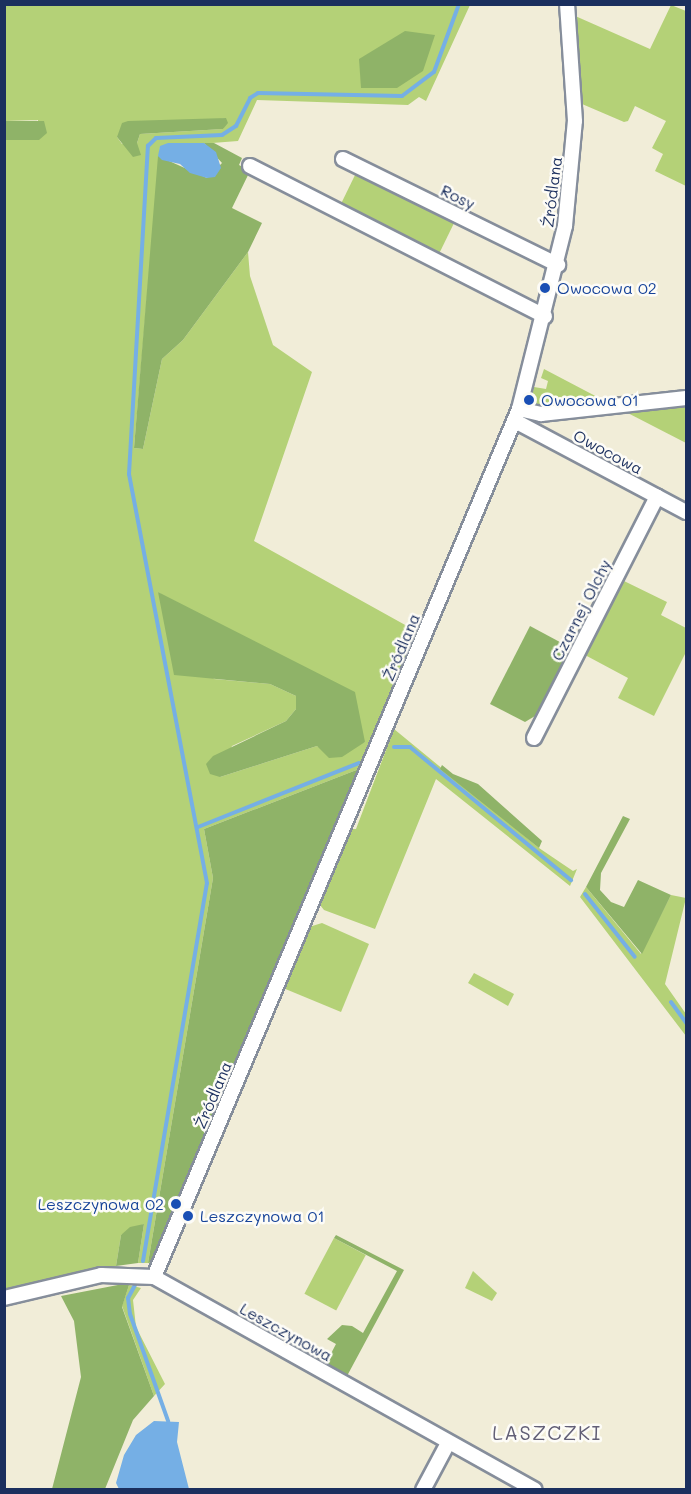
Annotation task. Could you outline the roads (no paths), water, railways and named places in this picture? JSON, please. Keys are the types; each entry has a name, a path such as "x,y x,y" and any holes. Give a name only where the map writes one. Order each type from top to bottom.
{"street":[{"name":"Źródlana","path":"154,1277 517,415 558,265 575,121 567,4"},
{"name":"Rosy","path":"343,159 558,265"},
{"path":"250,166 545,316"},
{"path":"517,415 687,398"},
{"name":"Owocowa","path":"517,415 657,497 687,512"},
{"name":"Czarnej Olchy","path":"534,738 657,497"},
{"name":"Leszczynowa","path":"4,1298 101,1275 154,1277 535,1490"},
{"path":"423,1490 448,1443"}],"water":[{"path":"168,143 204,143 216,152 221,168 215,177 207,178 190,173 180,164 162,160 158,156 160,146"},
{"path":"154,1421 179,1422 177,1442 189,1489 119,1489 116,1483 124,1455 136,1435"}],"waterway":[{"path":"143,1261 207,883 129,474 148,146 156,138 222,135 236,126 250,98 258,93 402,96 434,72 459,4"},
{"path":"394,747 410,747 571,880"},
{"path":"198,827 359,763"},
{"path":"585,894 635,957"},
{"path":"671,1002 686,1023"},
{"path":"135,1285 128,1298 130,1314 168,1421"}],"place":[{"name":"Owocowa 02","path":"545,288"},
{"name":"Owocowa 01","path":"529,400"},
{"name":"Leszczynowa 02","path":"176,1204"},
{"name":"Leszczynowa 01","path":"188,1216"}],"district":[{"name":"LASZCZKI","path":"547,1432"}]}
